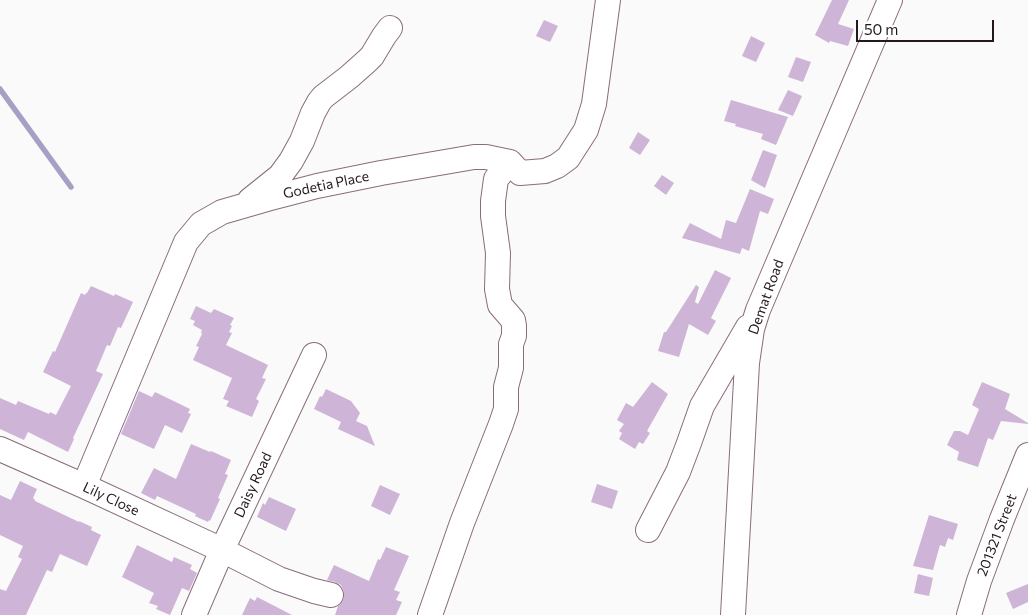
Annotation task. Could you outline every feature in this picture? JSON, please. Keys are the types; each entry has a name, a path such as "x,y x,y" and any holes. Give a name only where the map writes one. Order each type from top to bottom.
{"street":[{"name":"Godetia Place","path":"84,486 186,242 201,224 222,212 318,186 474,157 486,157 510,162 520,173 545,171 557,166 568,158 586,130 594,104 608,0"},
{"name":"Demat Road","path":"733,615 747,363 752,329 758,310 890,0"},
{"path":"242,206 280,176 294,157 319,102 367,62 390,28"},
{"path":"430,615 462,523 502,424 506,409 506,387 511,368 511,344 514,336 514,326 513,320 500,305 497,289 499,260 493,216 493,201 496,179 510,162"},
{"path":"648,530 678,472 690,444 702,406 758,310"},
{"name":"Daisy Road","path":"194,615 222,550 314,355"},
{"name":"Lily Close","path":"0,449 222,550 278,579 314,592 331,594"},
{"name":"201321 Street","path":"973,612 1002,519 1028,456"}],"building":[{"path":"832,0 849,0 838,24 854,29 848,46 830,41 829,43 815,35"},
{"path":"544,20 558,26 550,42 536,36"},
{"path":"751,36 765,43 756,62 742,56"},
{"path":"796,57 811,62 803,82 788,77"},
{"path":"788,90 802,96 793,116 778,110"},
{"path":"731,100 788,117 776,145 761,139 763,134 724,121"},
{"path":"638,132 650,140 640,155 629,148"},
{"path":"763,150 777,155 765,188 751,180"},
{"path":"662,175 674,183 666,195 654,186"},
{"path":"750,189 774,199 768,214 760,211 749,251 742,248 740,254 682,238 690,223 721,239 726,220 736,223"},
{"path":"715,270 731,278 711,318 716,321 708,335 689,324 679,357 658,351 664,332 666,332 696,285 699,287 695,302 698,304"},
{"path":"91,286 133,302 121,328 118,327 110,346 107,345 96,371 103,374 68,452 28,432 24,440 0,429 0,398 16,405 18,401 56,415 71,386 43,372 53,351 55,352 81,293 85,295"},
{"path":"196,306 211,313 214,309 234,318 229,332 232,333 226,345 268,365 262,378 266,379 256,399 259,401 252,417 226,406 229,401 223,399 232,378 193,360 199,347 196,346 202,334 202,330 193,325 195,321 190,319"},
{"path":"652,382 668,394 647,431 650,433 643,444 639,442 635,449 619,439 622,433 619,431 624,424 617,420 626,403 633,407"},
{"path":"982,382 1010,394 1005,409 1028,424 1001,421 993,440 988,438 978,467 957,460 959,452 947,445 954,431 960,431 968,435 979,409 972,405"},
{"path":"326,389 351,401 360,413 356,421 367,426 375,446 338,429 341,422 314,409 320,396 322,397"},
{"path":"139,391 152,397 155,392 190,409 188,413 191,414 182,433 165,425 154,449 121,434"},
{"path":"191,444 231,460 225,474 228,475 218,498 220,499 208,522 195,516 196,514 157,496 155,500 141,493 154,468 176,479"},
{"path":"20,481 37,489 33,498 35,501 92,527 91,530 101,535 87,566 60,554 52,572 47,570 26,615 0,615 0,589 6,591 22,559 18,557 23,546 0,535 0,495 11,500"},
{"path":"597,484 618,491 612,509 591,502"},
{"path":"380,485 400,494 390,515 371,506"},
{"path":"269,497 296,509 286,531 257,517 263,503 265,505"},
{"path":"929,515 958,524 953,540 948,538 945,547 940,545 933,570 913,566"},
{"path":"137,545 172,562 174,557 192,565 190,569 197,573 189,591 182,588 170,615 156,609 158,606 149,603 154,593 122,577"},
{"path":"386,547 409,556 394,590 400,592 396,600 402,602 396,615 335,615 338,606 344,598 344,592 341,585 327,580 334,565 369,581 378,559 380,560"},
{"path":"918,574 933,578 929,596 914,593"},
{"path":"1028,584 1028,602 1013,609 1006,593"},
{"path":"257,597 292,615 242,615 250,598 255,601"}],"waterway":[{"path":"0,89 71,187"}]}
